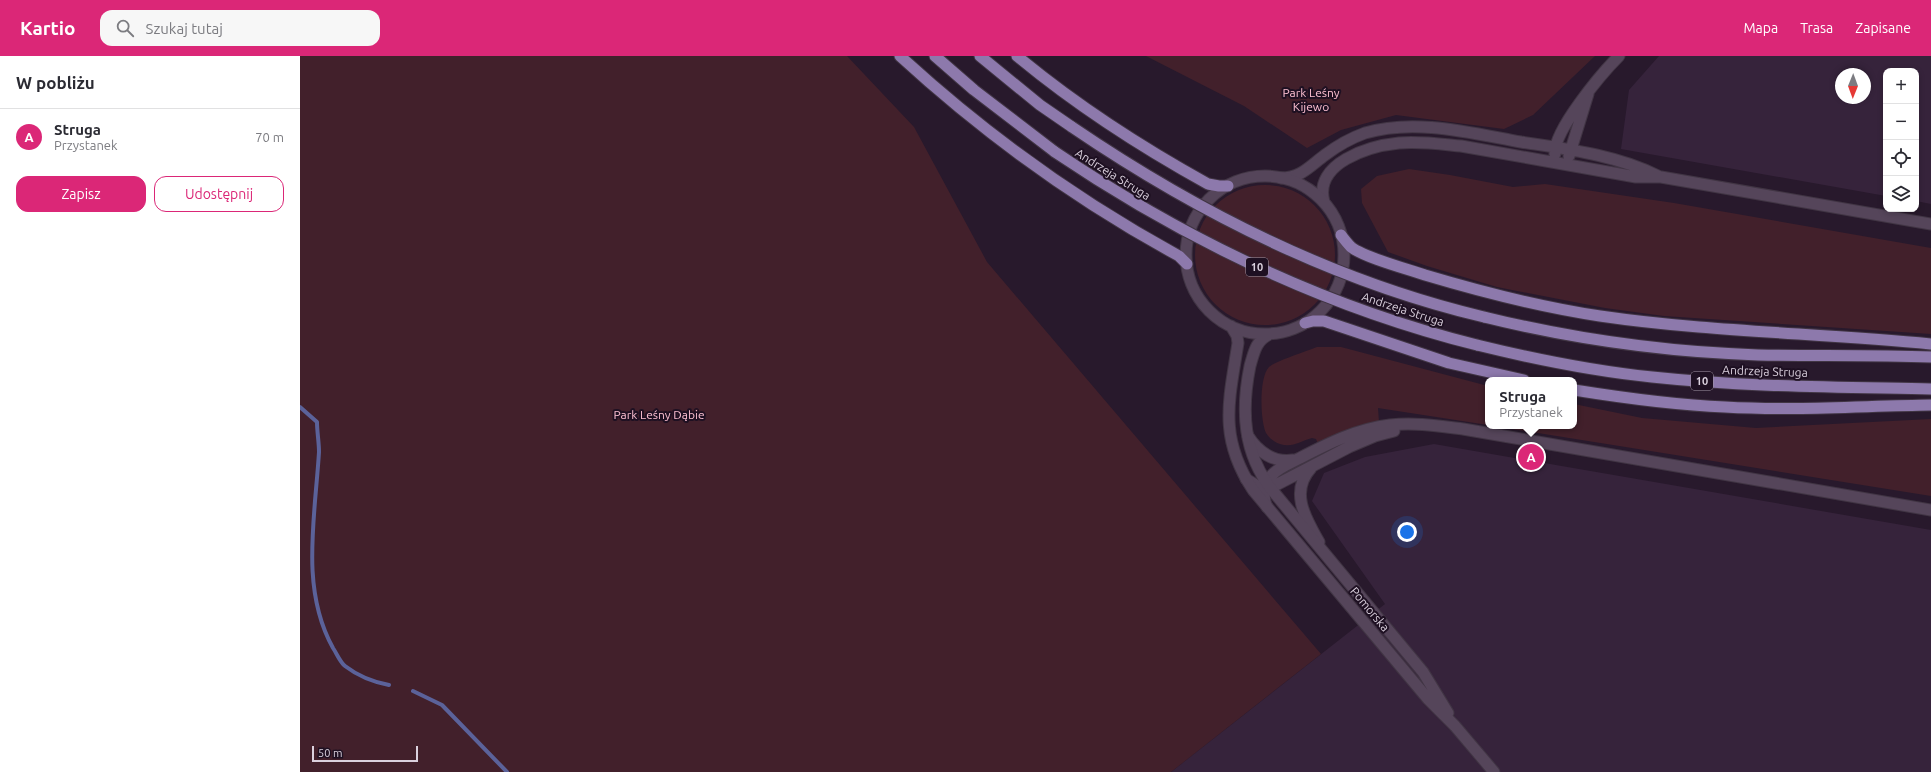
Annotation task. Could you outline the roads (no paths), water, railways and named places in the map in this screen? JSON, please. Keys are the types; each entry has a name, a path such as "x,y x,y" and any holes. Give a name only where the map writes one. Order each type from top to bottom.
{"main road":[{"path":"900,56 960,109 1016,153 1069,190 1118,221 1179,256 1187,264"},
{"name":"Andrzeja Struga","path":"934,56 974,90 1055,152 1093,178 1157,216 1208,244 1263,270 1336,300 1408,325 1476,345 1560,363 1652,377 1714,382 1931,389"},
{"name":"Andrzeja Struga","path":"980,56 1040,105 1112,155 1171,190 1261,237 1366,280 1445,306 1542,330 1603,340 1687,350 1756,355 1931,357"},
{"path":"1017,56 1088,110 1145,148 1208,184 1228,186"},
{"path":"1341,235 1348,244 1358,252 1405,269 1470,288 1566,310 1607,317 1695,327 1931,344"},
{"path":"1305,323 1313,321 1324,322 1428,356 1509,377"},
{"path":"1577,390 1647,400 1724,407 1767,408 1931,405"}],"street":[{"path":"1560,164 1556,156 1555,148 1572,112 1619,56"},
{"path":"1560,164 1568,158 1572,151 1589,93"},
{"path":"1281,178 1304,187 1324,202 1335,219 1341,235 1344,261 1338,285 1325,306 1305,323 1288,330 1270,334 1254,333 1230,326 1214,315 1201,300 1193,287 1187,264 1188,239 1194,220 1209,200 1228,186 1252,178 1267,176 1293,178 1302,174 1330,151 1355,137 1387,128 1438,128 1572,151 1642,168 1661,177"},
{"path":"1324,202 1322,187 1325,178 1333,169 1358,153 1383,145 1431,143 1636,177 1661,177 1931,224"},
{"name":"Pomorska","path":"1230,326 1238,343 1229,392 1228,420 1235,456 1246,479 1267,507 1428,699 1455,726 1494,772"},
{"name":"Pomorska","path":"1270,334 1260,340 1253,355 1244,401 1246,433 1253,457 1267,486 1330,559 1423,672 1455,726"},
{"path":"1267,486 1273,474 1299,458 1338,439 1367,430 1405,424 1463,429 1931,510"},
{"path":"1267,486 1282,483 1375,436 1399,430 1432,426"},
{"path":"1246,433 1256,446 1271,458 1288,461 1299,458"},
{"name":"Pomorska","path":"1313,466 1303,480 1300,500 1303,513 1330,559"},
{"name":"Pomorska","path":"1246,479 1256,486 1267,486"},
{"name":"Pomorska","path":"1267,486 1264,498 1267,507"}],"waterway":[{"path":"300,407 317,422 319,452 312,553 316,602 323,625 333,648 345,666 366,678 389,685"},
{"path":"413,691 442,705 507,772"}],"place":[{"name":"Struga","path":"1531,457"}],"park label":[{"name":"Park Leśny Kijewo","path":"1311,99"},
{"name":"Park Leśny Dąbie","path":"659,414"}]}
